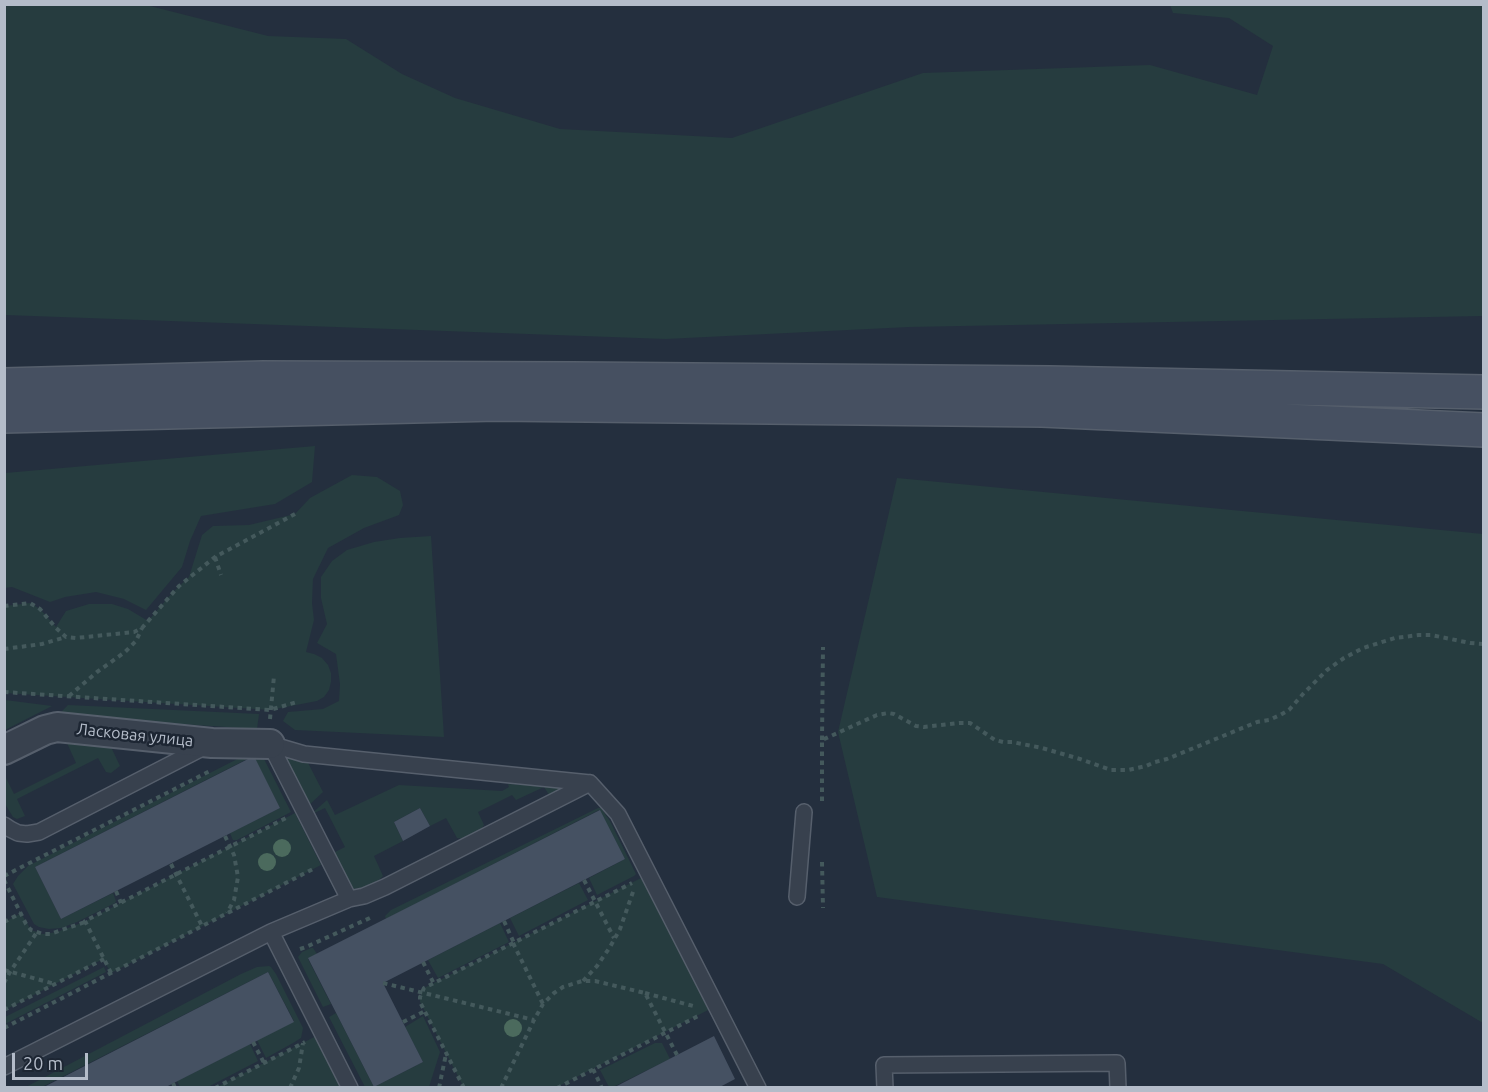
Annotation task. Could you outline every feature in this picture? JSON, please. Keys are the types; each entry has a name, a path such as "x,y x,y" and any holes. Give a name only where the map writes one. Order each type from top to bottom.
{"main road":[{"path":"4,385 263,378 552,378 1062,383 1484,392"},
{"path":"4,416 508,404 1042,410 1484,430"}],"street":[{"name":"Ласковая улица","path":"4,750 45,730 57,727 212,757 270,744"}],"lane":[{"path":"270,744 304,754 590,783 618,814 712,1009 758,1088"},
{"path":"270,744 349,899"},
{"path":"4,825 18,833 39,832 212,757"},
{"path":"4,1067 271,932 349,899 364,896 385,887 590,783"},
{"path":"796,897 804,812"},
{"path":"271,932 350,1088"},
{"path":"885,1088 884,1065 1105,1063 1117,1063 1118,1088"}],"path":[{"path":"68,697 125,652 172,593 215,557 295,514"},
{"path":"215,557 221,575"},
{"path":"4,606 30,603 40,609 66,637"},
{"path":"4,649 42,644 66,637 134,632 142,628"},
{"path":"837,732 877,715 888,713 916,726 924,727 970,723 995,740 1042,748 1110,770 1128,770 1190,751 1250,725 1280,715 1289,710 1327,670 1363,648 1395,638 1419,635 1484,644"},
{"path":"822,740 823,647"},
{"path":"270,710 274,676"},
{"path":"4,692 270,710 297,702"},
{"path":"212,757 4,878 31,930 50,934 85,922 296,813"},
{"path":"225,836 234,855 238,877 234,900 227,913"},
{"path":"171,864 202,926"},
{"path":"4,1028 321,865"},
{"path":"585,880 614,939"},
{"path":"464,1088 420,1002 424,988 635,881 634,893 620,929 597,966 582,981"},
{"path":"116,891 121,903"},
{"path":"4,922 21,914"},
{"path":"282,953 306,947 376,915"},
{"path":"504,921 543,1004"},
{"path":"85,922 111,973"},
{"path":"4,983 37,932"},
{"path":"4,1010 104,959"},
{"path":"423,962 434,984"},
{"path":"4,970 56,984"},
{"path":"501,1088 543,1004 563,987 582,981 595,981 712,1009"},
{"path":"383,983 534,1020"},
{"path":"645,993 677,1055"},
{"path":"557,1088 712,1009"},
{"path":"403,1022 425,1011"},
{"path":"215,1088 322,1033"},
{"path":"253,1042 264,1063"},
{"path":"290,1088 299,1068 303,1043"},
{"path":"439,1088 446,1053"},
{"path":"593,1069 602,1088"}],"green space":[{"path":"5,4 146,5 268,36 346,39 402,74 455,98 560,129 732,138 923,73 1150,65 1257,95 1273,46 1229,18 1173,13 1170,5 1483,5 1483,316 909,327 666,339 5,315"},
{"path":"315,446 312,482 275,504 201,516 182,567 146,610 124,599 96,592 50,602 12,587 5,588 5,473"},
{"path":"352,475 377,477 400,491 403,505 399,515 364,528 328,548 313,579 314,620 306,652 322,658 328,665 331,682 324,697 317,701 270,710 5,693 5,606 30,603 40,609 56,627 66,611 89,604 112,604 128,609 148,621 189,577 202,535 213,526 249,525 295,514 310,498"},
{"path":"897,478 1483,534 1483,1023 1383,964 877,897 838,732"},
{"path":"431,536 444,737 295,730 283,721 288,712 323,709 339,701 340,684 336,654 317,643 327,624 321,598 321,577 332,561 347,550 374,542"},
{"path":"5,700 52,706 5,730"},
{"path":"68,705 259,714 257,729 57,716"},
{"path":"76,739 107,742 120,766 111,773 106,772 98,758 17,799 25,816 17,819 13,817 5,804 4,779 6,778 14,794 76,763 67,743"},
{"path":"251,752 263,757 291,812 233,840 230,833 280,808 253,756 35,867 61,919 113,893 116,901 61,928 49,929 34,924 13,884 28,866"},
{"path":"305,757 323,792 306,808 284,759"},
{"path":"508,784 570,787 551,798 544,787 516,800 512,795 478,812 484,825 475,834 465,839 457,838 446,818 430,826 420,808 394,822 403,841 374,856 383,876 374,885 364,888 349,889 331,854 345,847 325,808 310,815 327,800 335,815 399,785 502,791 509,787"},
{"path":"601,808 610,821 636,874 634,876 597,895 589,878 625,859 599,810 386,919 385,916 391,910"},
{"path":"295,813 321,865 111,973 103,959 5,1010 5,922 21,913 31,930 43,934 57,932 84,922"},
{"path":"649,874 716,1006 557,1087 464,1088 420,1002 424,988"},
{"path":"579,883 588,900 519,936 510,918"},
{"path":"500,923 509,942 438,978 428,960"},
{"path":"311,948 317,954 308,959 331,1004 323,1007 298,957 302,952"},
{"path":"269,966 276,974 303,1028 301,1038 266,1058 257,1040 294,1021 268,972 42,1087 24,1088 241,974 257,967"},
{"path":"104,967 106,972 5,1024 5,1017"},
{"path":"336,1013 374,1087 365,1087 329,1017"},
{"path":"423,1016 440,1052 429,1087 374,1087 423,1062 405,1027"},
{"path":"322,1033 350,1088 215,1088"},
{"path":"655,1043 662,1043 670,1059 609,1087 600,1070"},
{"path":"250,1044 258,1061 208,1087 180,1087 177,1081"}],"building":[{"path":"254,756 280,808 61,919 35,867"},
{"path":"420,808 430,826 403,841 394,822"},
{"path":"600,810 625,859 383,983 423,1062 374,1087 308,958"},
{"path":"268,972 294,1022 164,1088 42,1088"},
{"path":"714,1036 735,1079 718,1088 613,1088"}]}
